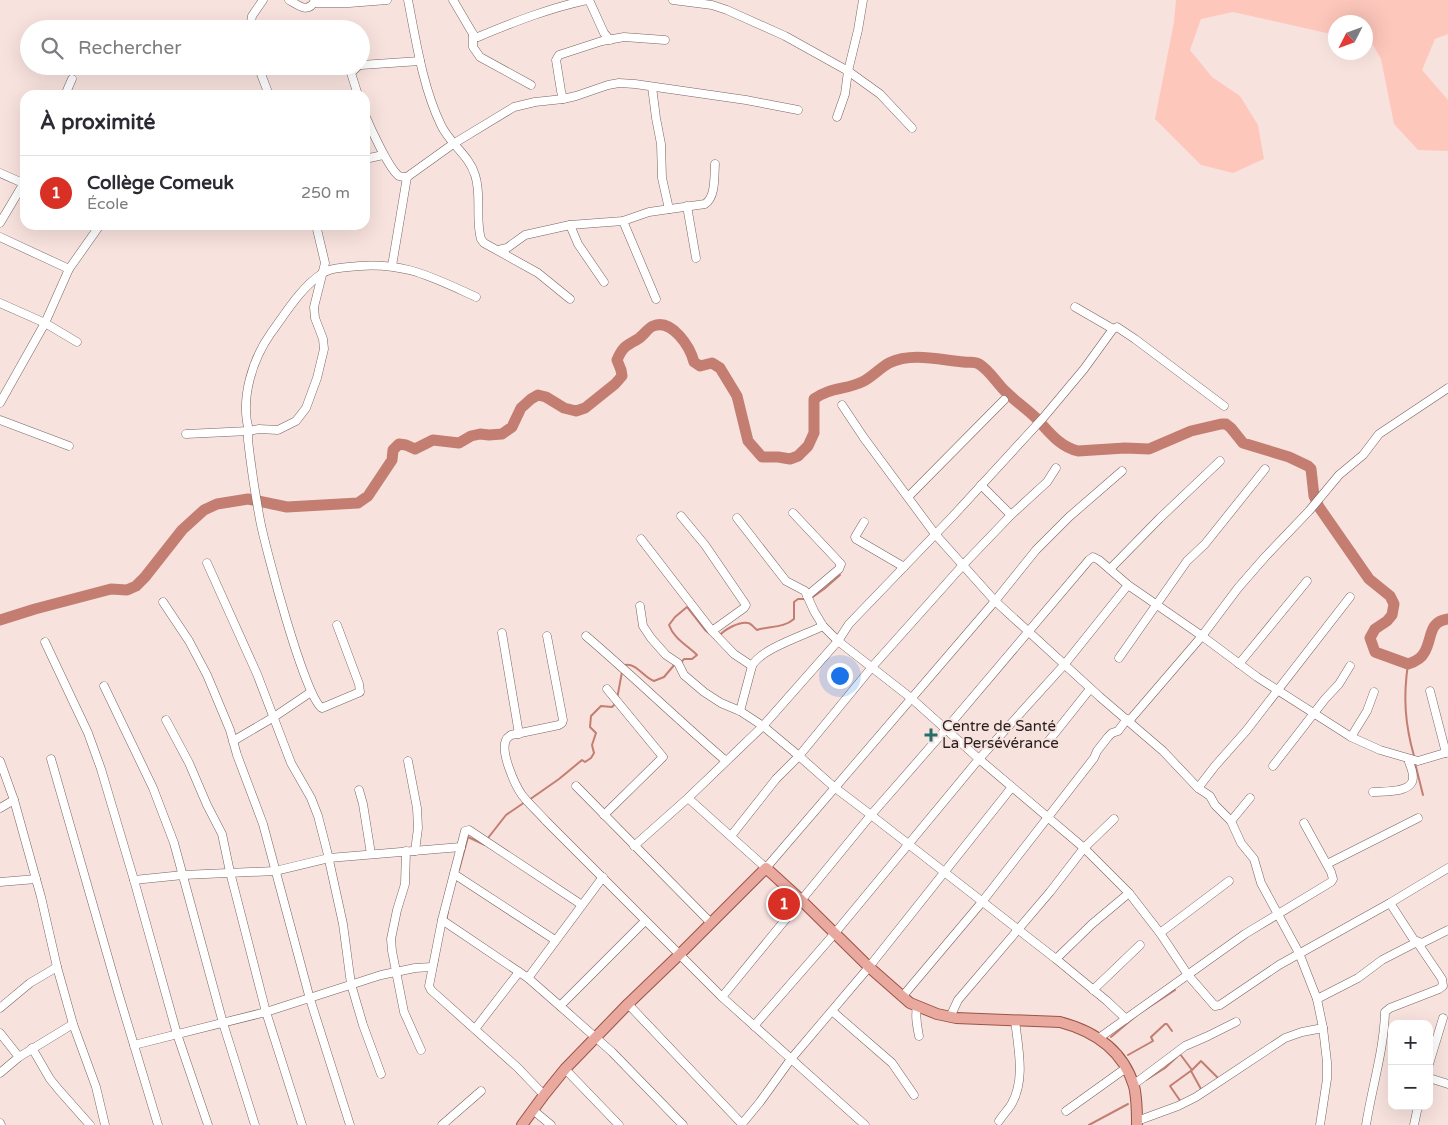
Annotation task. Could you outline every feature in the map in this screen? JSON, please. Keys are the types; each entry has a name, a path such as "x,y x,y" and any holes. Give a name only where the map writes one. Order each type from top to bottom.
{"main road":[{"path":"522,1125 565,1069 766,868 869,967 902,997 917,1006 937,1014 956,1018 1060,1022 1088,1031 1099,1038 1119,1057 1134,1085 1137,1123"}],"street":[{"path":"251,20 263,0"},
{"path":"289,0 305,8 310,8 315,1 328,4 387,0"},
{"path":"408,0 420,61 441,126 453,144 469,161 476,178 481,239 538,273 570,300"},
{"path":"453,0 475,37 526,17 588,0 604,33 610,40"},
{"path":"673,0 712,5 784,36 848,71 880,94 912,128"},
{"path":"838,117 845,94 863,0"},
{"path":"473,34 473,47 480,57 531,85"},
{"path":"564,99 561,92 557,57 602,41 624,37 665,40"},
{"path":"370,65 420,61"},
{"path":"261,75 267,90"},
{"path":"352,75 356,90"},
{"path":"67,90 72,79"},
{"path":"370,126 384,155 399,176 407,177 453,144 514,107 535,102 564,99 608,85 635,84 746,100 798,110"},
{"path":"652,87 661,144 662,178 669,209"},
{"path":"370,158 384,155"},
{"path":"498,250 507,248 525,235 570,225 623,221 648,212 705,204 710,200 715,164"},
{"path":"0,173 20,181"},
{"path":"392,266 407,177"},
{"path":"0,223 20,191"},
{"path":"687,206 696,258"},
{"path":"623,221 656,299"},
{"path":"570,225 578,244 604,282"},
{"path":"0,403 46,323 69,269 96,230"},
{"path":"186,434 259,429 278,430 296,421 306,408 323,356 323,340 315,318 314,307 325,263 317,230"},
{"path":"0,237 69,269"},
{"path":"337,625 360,692 322,708 318,706 311,692 290,631 264,538 255,490 248,440 250,431 247,417 248,391 259,353 298,296 324,272 337,268 371,265 392,266 422,273 476,297"},
{"path":"0,303 46,323 77,342"},
{"path":"1075,307 1113,329 1116,327 1135,339 1224,406"},
{"path":"634,846 688,798 763,726 838,641 849,624 1043,418 1084,369 1113,329"},
{"path":"902,997 982,902 1094,758 1108,737 1118,731 1202,636 1264,557 1309,511 1339,475 1368,449 1379,434 1448,388"},
{"path":"908,497 1004,400"},
{"path":"842,405 935,534 995,601 1090,689 1163,751 1198,788 1210,796 1215,805 1231,821 1241,843 1254,859 1261,884 1299,953 1317,999 1327,1062 1327,1079 1320,1125"},
{"path":"0,420 69,446"},
{"path":"1110,569 1220,461"},
{"path":"731,836 776,779 799,756 872,667 962,564 1047,482 1056,468"},
{"path":"1119,658 1187,561 1205,544 1265,469"},
{"path":"688,798 766,868 995,601 1036,550 1063,523 1122,472"},
{"path":"981,485 1011,515"},
{"path":"793,513 841,564 839,569 808,596"},
{"path":"681,516 705,545 746,605 712,631"},
{"path":"737,518 786,581 802,589 808,596 823,626 838,641 911,698 979,759 1084,848 1129,893 1160,933 1188,975 1213,1004 1218,1006 1279,965 1448,868"},
{"path":"864,522 855,537 856,539 904,567"},
{"path":"641,539 712,631 734,654 752,666"},
{"path":"722,997 872,815 1089,560 1094,557 1128,585 1278,691 1351,737 1380,750 1418,761 1447,753 1430,692"},
{"path":"207,563 254,665 291,763 314,807 343,924 351,984 363,1025 381,1074"},
{"path":"1240,664 1307,581"},
{"path":"754,1026 835,933 979,759 1064,665 1128,585"},
{"path":"1198,788 1278,691 1350,597"},
{"path":"163,602 189,641 207,675 263,824 310,999 350,1125"},
{"path":"640,606 643,626 651,638 666,655 678,663 684,675 704,692 720,703 740,710 763,726 834,788 872,815 1056,959 1126,1019"},
{"path":"740,710 755,660 768,651 823,626"},
{"path":"502,633 519,734"},
{"path":"547,636 563,720 560,725 512,735 507,738 505,742 507,760 518,788 546,821 722,997 865,1125"},
{"path":"586,636 726,761"},
{"path":"46,642 93,746 178,1034 208,1125"},
{"path":"1273,766 1325,699 1339,684 1350,666"},
{"path":"104,686 153,788 174,843 223,1023 255,1125"},
{"path":"604,815 663,757 607,689"},
{"path":"1047,743 1090,689"},
{"path":"233,741 311,692"},
{"path":"1351,737 1367,711 1374,692"},
{"path":"166,720 220,829 266,1012 302,1125"},
{"path":"51,759 158,1125"},
{"path":"1373,792 1402,790 1408,787 1412,783 1413,777 1410,759"},
{"path":"0,761 14,800 36,879 57,967 96,1087 105,1125"},
{"path":"408,761 417,808 418,828 415,851"},
{"path":"576,786 711,923"},
{"path":"628,1004 742,1124 790,1059 869,967 1012,787"},
{"path":"359,790 371,854"},
{"path":"1231,821 1250,798"},
{"path":"0,808 14,800"},
{"path":"1327,864 1418,818"},
{"path":"950,1016 958,1000 1050,892 1084,848 1114,819"},
{"path":"1099,1038 1244,934 1333,879 1304,822"},
{"path":"544,1094 517,1067 431,990 429,982 442,920 465,831 469,830 582,905"},
{"path":"134,880 183,875 275,871 328,858 461,847"},
{"path":"406,852 405,884 391,939 404,1012 421,1050"},
{"path":"454,874 555,940"},
{"path":"528,978 603,877"},
{"path":"0,882 36,879"},
{"path":"1160,933 1229,882"},
{"path":"1056,959 1092,924 1129,893"},
{"path":"1366,1125 1381,1049 1386,1012 1390,1008 1439,989 1444,983 1390,903"},
{"path":"442,920 528,978 630,1069 683,1125"},
{"path":"560,1006 645,921"},
{"path":"1317,999 1358,978 1382,960 1448,930"},
{"path":"1093,990 1140,944"},
{"path":"0,1008 30,983 57,967"},
{"path":"134,1045 266,1012 351,984 396,972 432,967"},
{"path":"475,1029 519,972"},
{"path":"917,1006 916,1025 919,1036"},
{"path":"832,1011 892,1063 914,1096"},
{"path":"1433,1051 1443,1018"},
{"path":"998,1121 1011,1104 1018,1087 1020,1071 1015,1020"},
{"path":"1134,1085 1185,1046 1236,1022"},
{"path":"0,1074 32,1048 74,1024"},
{"path":"1137,1123 1196,1097 1285,1038 1323,1028"},
{"path":"0,1034 19,1057"},
{"path":"32,1048 50,1080 90,1125"},
{"path":"1066,1111 1126,1068"},
{"path":"565,1069 619,1125"},
{"path":"1433,1079 1448,1084"},
{"path":"442,1125 481,1091"},
{"path":"533,1110 551,1125"},
{"path":"1414,1125 1417,1110"}],"shaded area":[{"path":"1176,0 1448,0 1448,34 1435,39 1422,70 1448,100 1448,151 1418,150 1394,124 1381,59 1373,45 1373,15 1328,15 1328,33 1233,12 1201,19 1190,50 1212,77 1240,96 1258,125 1264,159 1233,173 1201,165 1155,119 1174,22"}],"waterway":[{"path":"0,620 111,589 127,590 136,586 182,530 204,510 217,504 248,499 287,507 358,503 368,496 392,460 393,450 399,444 415,449 433,440 459,443 471,436 480,434 502,434 512,427 521,408 538,395 546,397 564,408 576,411 585,408 622,376 617,360 623,349 651,327 660,325 667,326 679,335 689,349 694,362 700,366 712,363 720,368 737,396 748,441 762,457 790,459 798,456 808,446 814,433 814,399 820,395 858,384 889,363 917,357 979,364 1055,438 1066,446 1078,451 1125,448 1149,449 1191,431 1226,424 1243,443 1289,457 1311,469 1314,496 1319,507 1369,579 1390,596 1394,604 1392,615 1375,629 1370,638 1375,652 1408,664 1413,662 1423,655 1434,627 1441,621 1448,619"},
{"path":"810,599 840,575"},
{"path":"719,636 724,631 740,623 749,623 757,630 786,624 794,619 794,602 798,599 806,599"},
{"path":"681,663 684,659 692,659 697,655 677,638 671,630 669,625 675,617 687,607 710,634"},
{"path":"625,665 637,668 654,681 664,677 675,664"},
{"path":"1408,664 1406,710 1414,756"},
{"path":"617,699 622,672"},
{"path":"529,800 582,760 585,762 591,758 594,753 592,745 596,733 590,727 591,716 601,706 612,707 616,703"},
{"path":"1415,763 1423,795"},
{"path":"488,838 506,815 525,802"},
{"path":"459,870 468,837 485,845"},
{"path":"446,921 448,911"},
{"path":"436,967 438,957"},
{"path":"1111,1037 1137,1015 1175,990"},
{"path":"1128,1055 1153,1041 1151,1037 1165,1024 1172,1031"},
{"path":"1146,1080 1165,1068 1180,1054 1192,1070 1170,1086 1181,1102"},
{"path":"1201,1089 1191,1071 1201,1061 1219,1079"},
{"path":"1089,1125 1128,1104"}],"place":[{"name":"Centre de Santé La Persévérance","path":"931,735"},
{"name":"Collège Comeuk","path":"784,904"}]}
